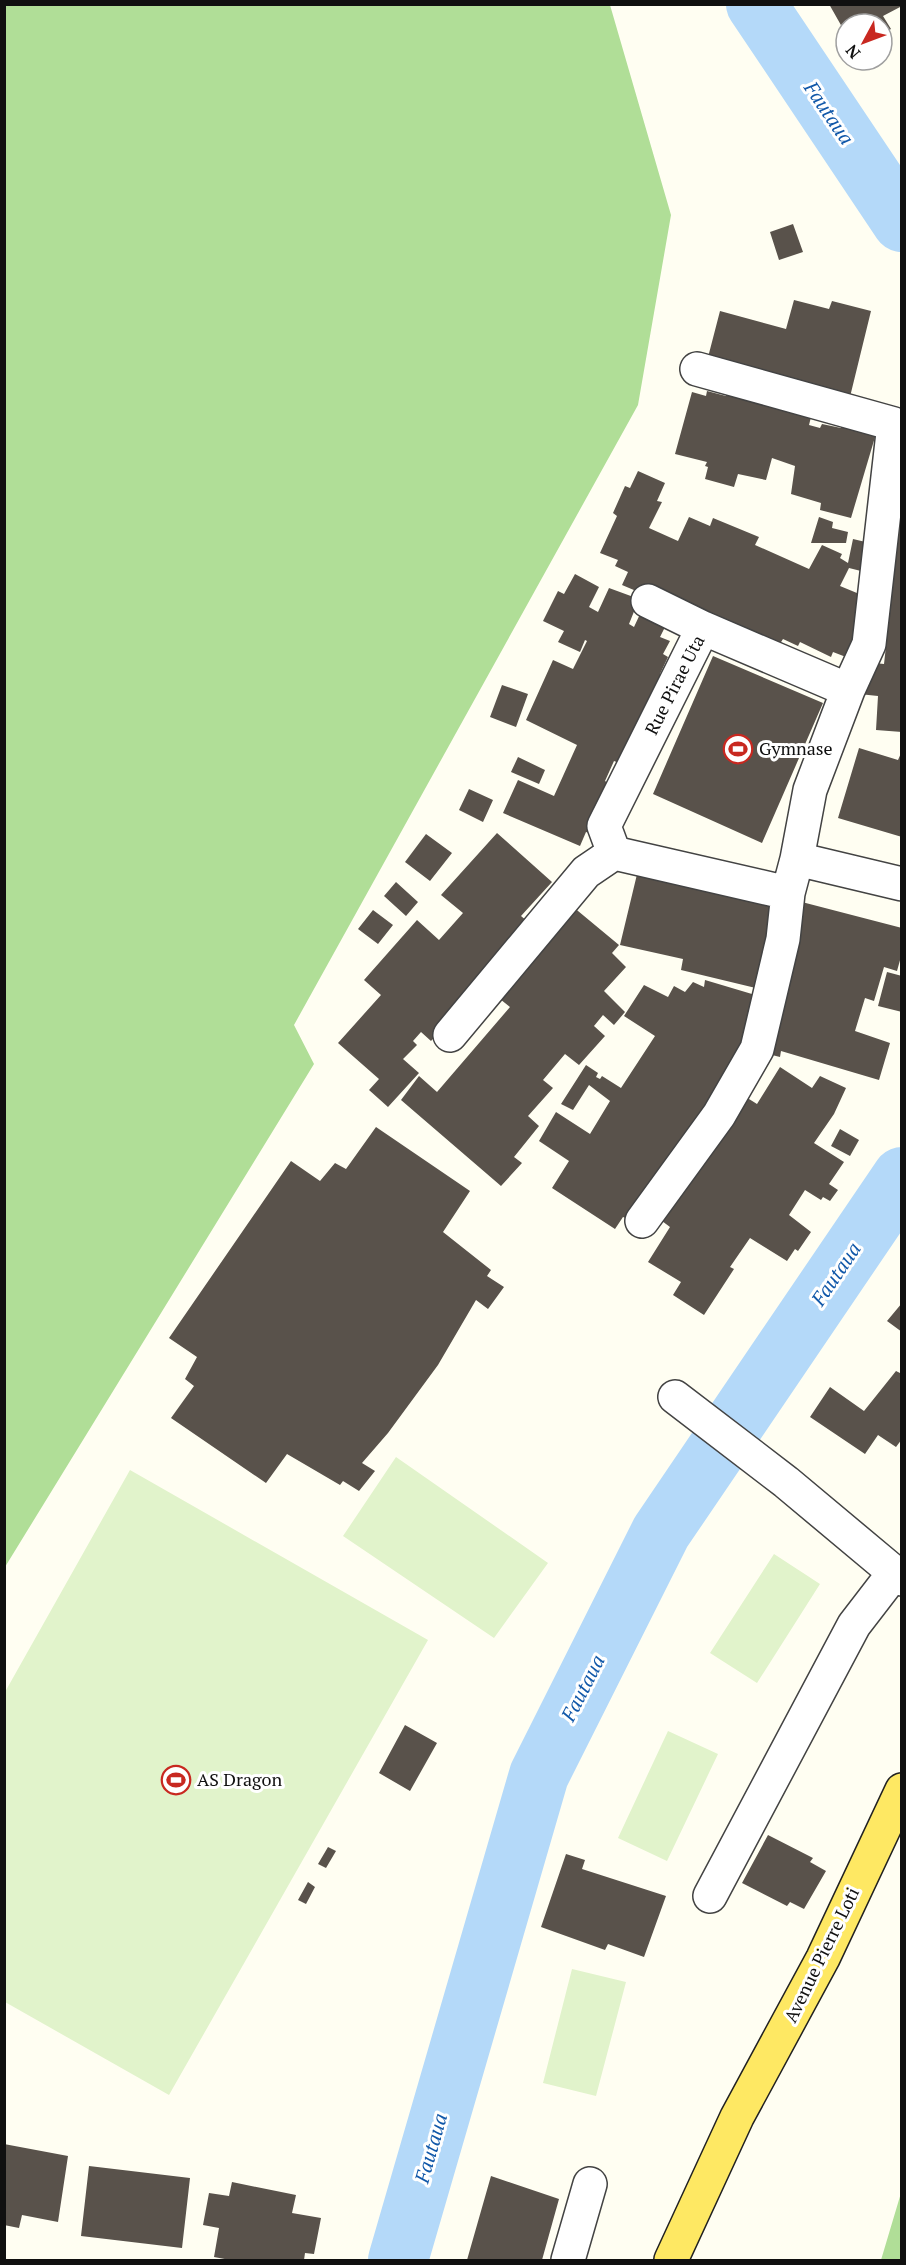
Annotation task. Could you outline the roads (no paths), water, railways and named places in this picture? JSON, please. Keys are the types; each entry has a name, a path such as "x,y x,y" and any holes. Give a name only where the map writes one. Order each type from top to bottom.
{"main road":[{"name":"Avenue Pierre Loti","path":"671,2260 737,2117 823,1958 902,1790"}],"street":[{"path":"642,1221 719,1115 757,1049 783,939 788,893 810,790 848,690 869,644 894,424 697,369"},
{"path":"648,601 703,628"},
{"name":"Rue Pirae Uta","path":"614,853 604,826 703,628 848,690"},
{"path":"450,1035 586,872 614,853 788,893"},
{"path":"797,859 902,884"},
{"path":"675,1397 786,1482 898,1576 854,1625 710,1896"},
{"path":"568,2260 590,2184"}],"waterway":[{"name":"Fautaua","path":"756,4 902,222"},
{"name":"Fautaua","path":"398,2260 539,1775 661,1532 902,1177"}],"place":[{"name":"Gymnase","path":"738,749"},
{"name":"AS Dragon","path":"176,1780"}]}
